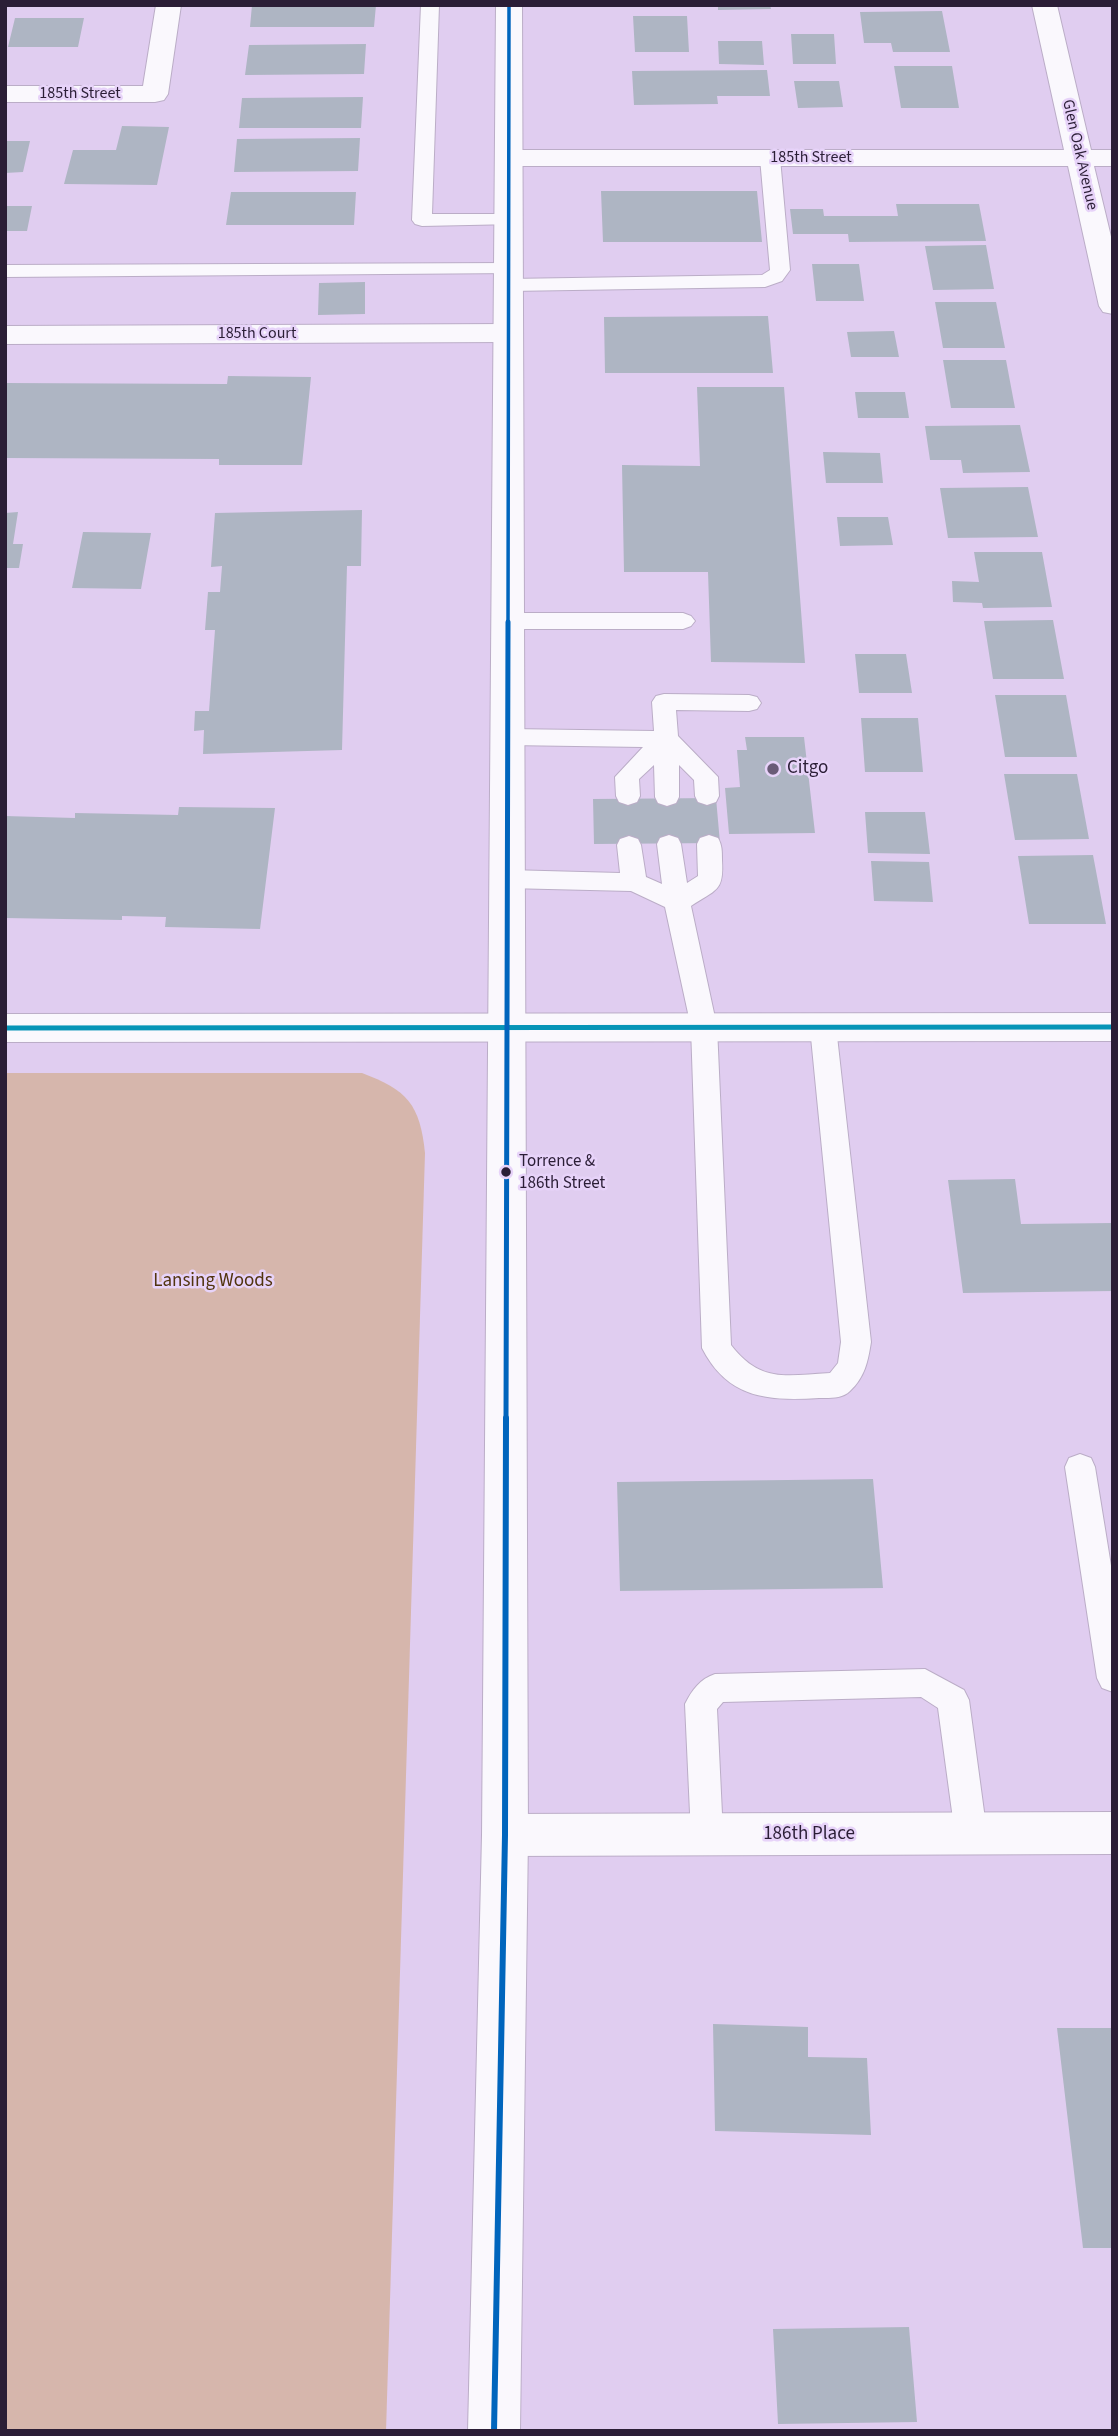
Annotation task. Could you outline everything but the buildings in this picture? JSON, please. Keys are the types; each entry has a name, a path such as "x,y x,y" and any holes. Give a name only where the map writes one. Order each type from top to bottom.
{"street":[{"name":"185th Street","path":"5,94 155,94 169,5"},
{"path":"494,2431 505,1835 509,5"},
{"name":"Glen Oak Avenue","path":"1044,5 1113,306"},
{"name":"185th Street","path":"509,158 1113,158"},
{"name":"185th Court","path":"5,335 509,333"},
{"path":"5,1028 1113,1027"},
{"name":"186th Place","path":"505,1835 1113,1833"}],"lane":[{"path":"430,5 422,220 509,220"},
{"path":"5,271 765,281 775,277 780,271 770,158"},
{"path":"508,621 683,621"},
{"path":"667,797 664,702 749,703"},
{"path":"508,737 666,739 706,777 707,796"},
{"path":"628,796 627,777 666,739"},
{"path":"669,844 677,902 704,1027 717,1348 731,1369 759,1387 838,1385 852,1367 856,1342 823,1027"},
{"path":"677,902 711,880 709,844"},
{"path":"629,845 634,882"},
{"path":"507,879 634,882 677,902"},
{"path":"1080,1467 1113,1678"},
{"path":"707,1835 701,1704 715,1688 925,1683 953,1700 971,1834"}],"green space":[{"name":"Lansing Woods","path":"5,1073 362,1073 390,1086 408,1101 415,1111 423,1136 425,1153 386,2431 5,2431"}],"transit line":[{"path":"494,2431 505,1835 509,5"},
{"path":"5,1028 1113,1027"}],"place":[{"name":"Citgo","path":"773,769"},
{"name":"Torrence & 186th Street","path":"506,1172"}]}
